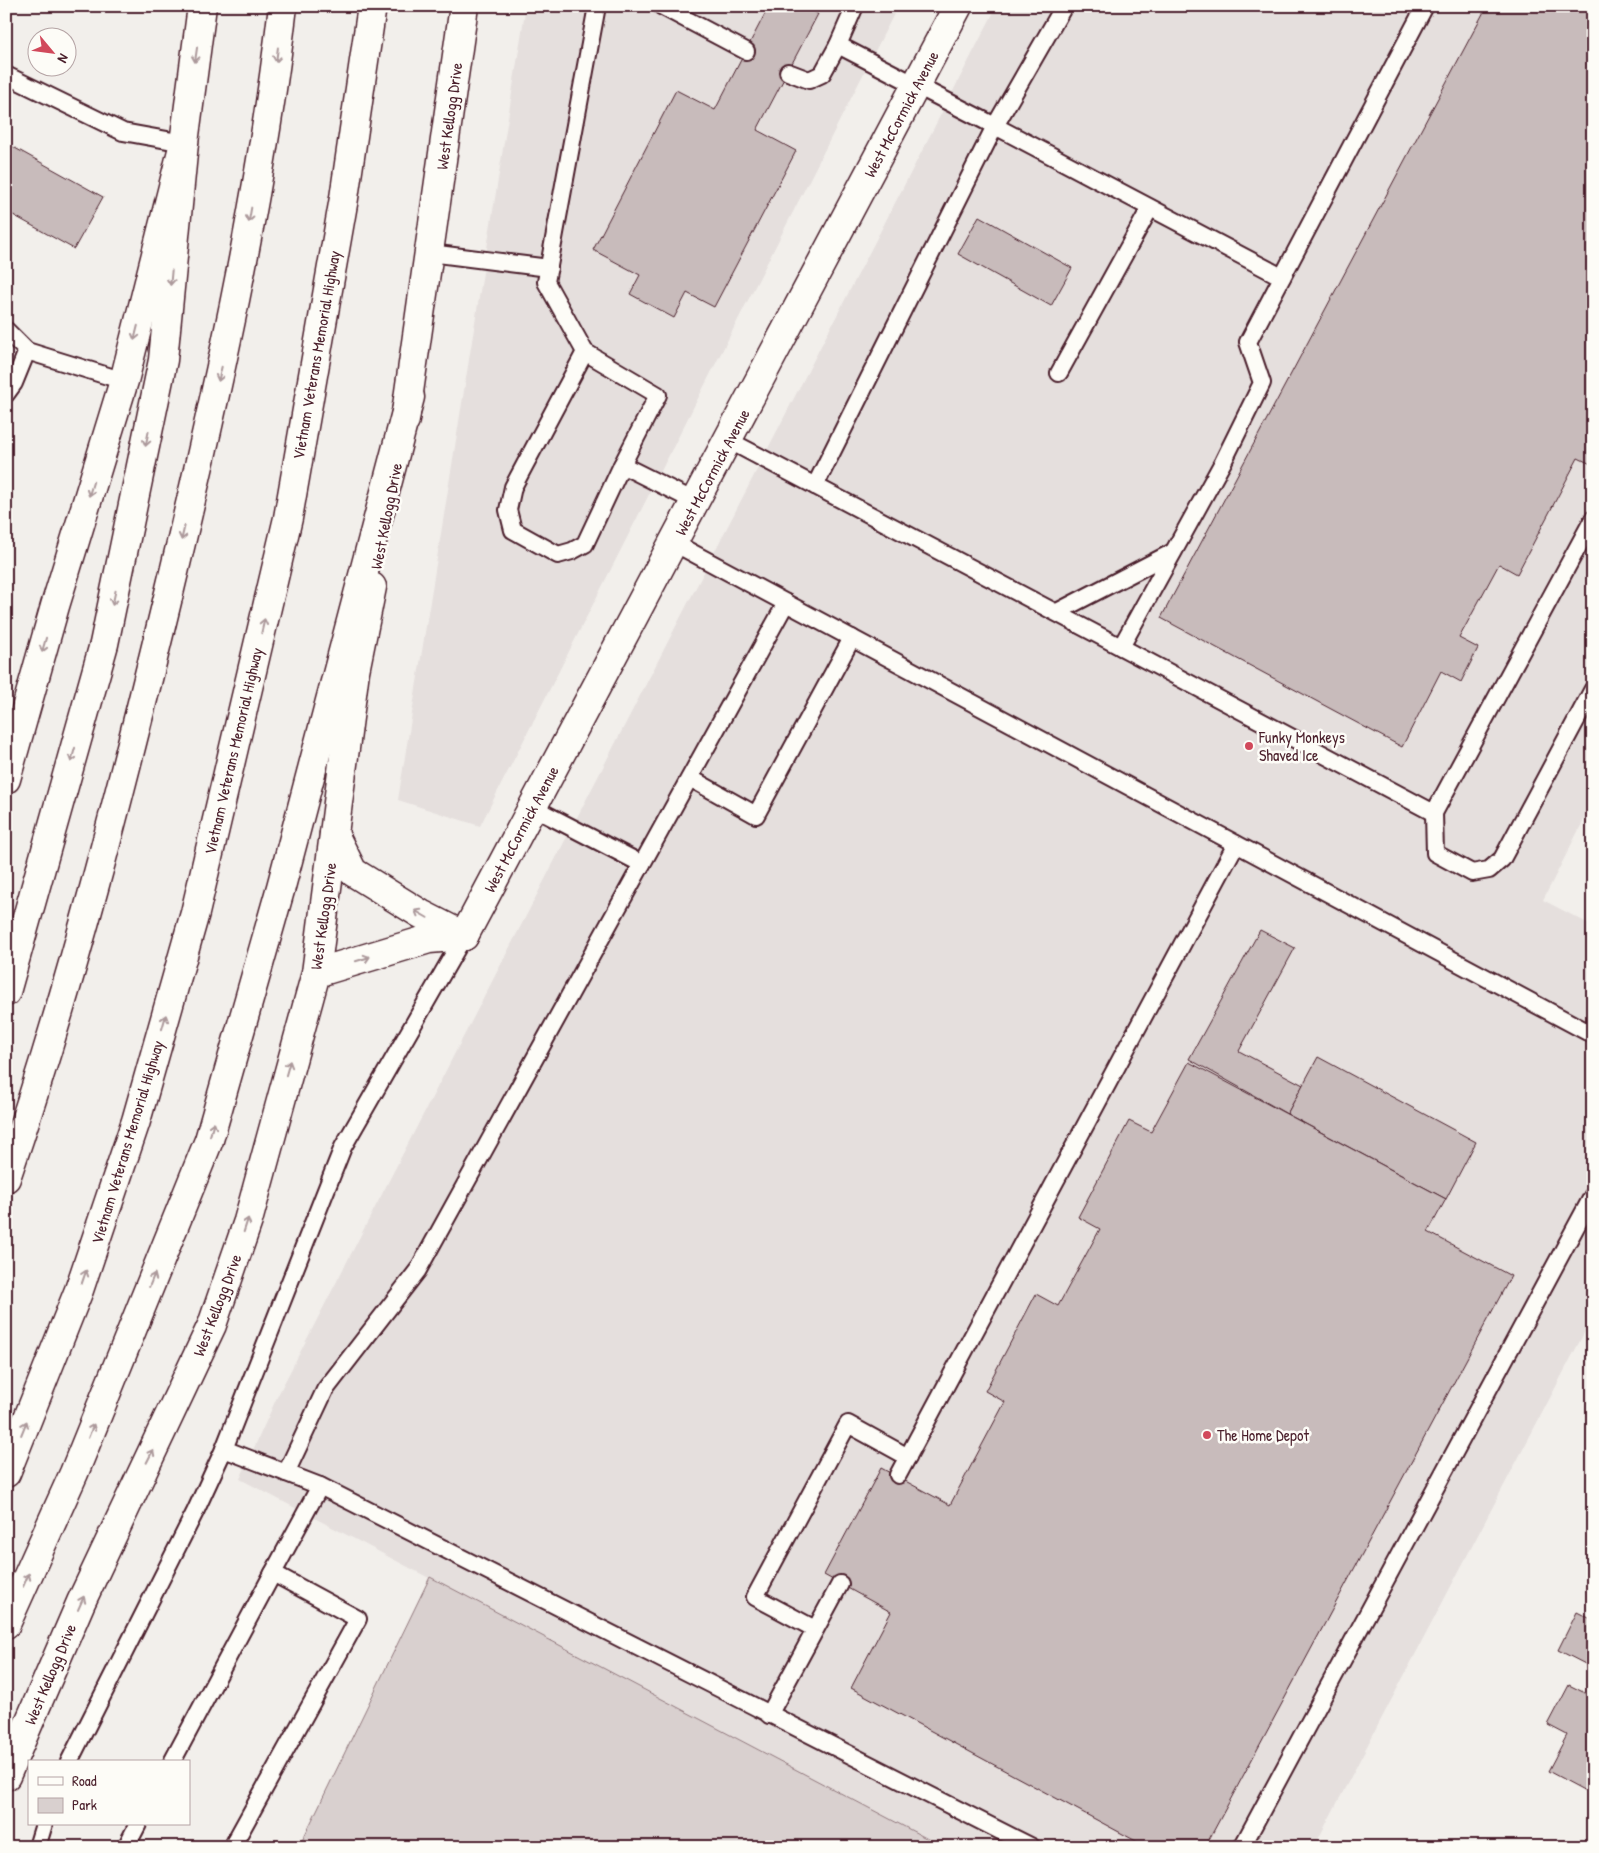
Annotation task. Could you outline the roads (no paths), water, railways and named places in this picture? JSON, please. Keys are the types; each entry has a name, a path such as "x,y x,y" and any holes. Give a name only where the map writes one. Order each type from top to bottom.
{"main road":[{"path":"6,992 108,626 163,360 184,142 202,6"},
{"path":"6,1178 30,1108 125,777 183,536 224,358 274,82 283,6"},
{"name":"Vietnam Veterans Memorial Highway","path":"6,1473 79,1290 123,1159 194,913 288,518 344,198 372,6"},
{"name":"West Kellogg Drive","path":"6,1776 81,1602 212,1325 248,1221 316,973 355,671 410,397 464,6"},
{"name":"West McCormick Avenue","path":"464,936 958,6"},
{"path":"6,779 55,606 124,381 184,142"},
{"path":"6,1624 74,1473 209,1140 281,887 410,397"},
{"path":"334,834 353,872 421,914 464,936"},
{"path":"316,973 430,938 464,936"}],"lane":[{"path":"585,352 513,487 508,510 513,530 558,554 572,552 585,544 658,395 585,352 546,282 598,6"},
{"path":"661,6 746,51"},
{"path":"788,72 809,80 822,74 838,46 855,6"},
{"path":"815,486 995,126 1064,6"},
{"path":"1121,647 1223,462 1262,383 1248,342 1425,6"},
{"path":"838,46 917,85 1282,277"},
{"path":"6,75 123,132 184,142"},
{"path":"1059,373 1150,208"},
{"path":"430,253 549,268"},
{"path":"6,330 27,350 124,381"},
{"path":"6,394 14,383 27,350"},
{"path":"728,440 1057,612 1434,813"},
{"path":"622,466 696,502"},
{"path":"1593,519 1434,813 1434,853 1472,873 1488,870 1502,859 1593,689"},
{"path":"674,543 1593,1034"},
{"path":"1057,612 1173,552"},
{"path":"286,1473 325,1390 418,1270 786,603"},
{"path":"690,778 756,815 852,638"},
{"path":"532,807 642,864"},
{"path":"898,1476 1236,844"},
{"path":"70,1760 195,1512 224,1449 343,1146 464,936"},
{"path":"1242,1847 1593,1195"},
{"path":"815,1629 755,1597 848,1424 908,1457"},
{"path":"224,1449 320,1486 1032,1847"},
{"path":"173,1760 320,1486"},
{"path":"232,1847 358,1619 273,1573"},
{"path":"769,1715 840,1584"},
{"path":"37,1847 43,1826"},
{"path":"126,1847 137,1826"}],"place":[{"name":"Funky Monkeys Shaved Ice","path":"1249,746"},
{"name":"The Home Depot","path":"1207,1435"}]}
